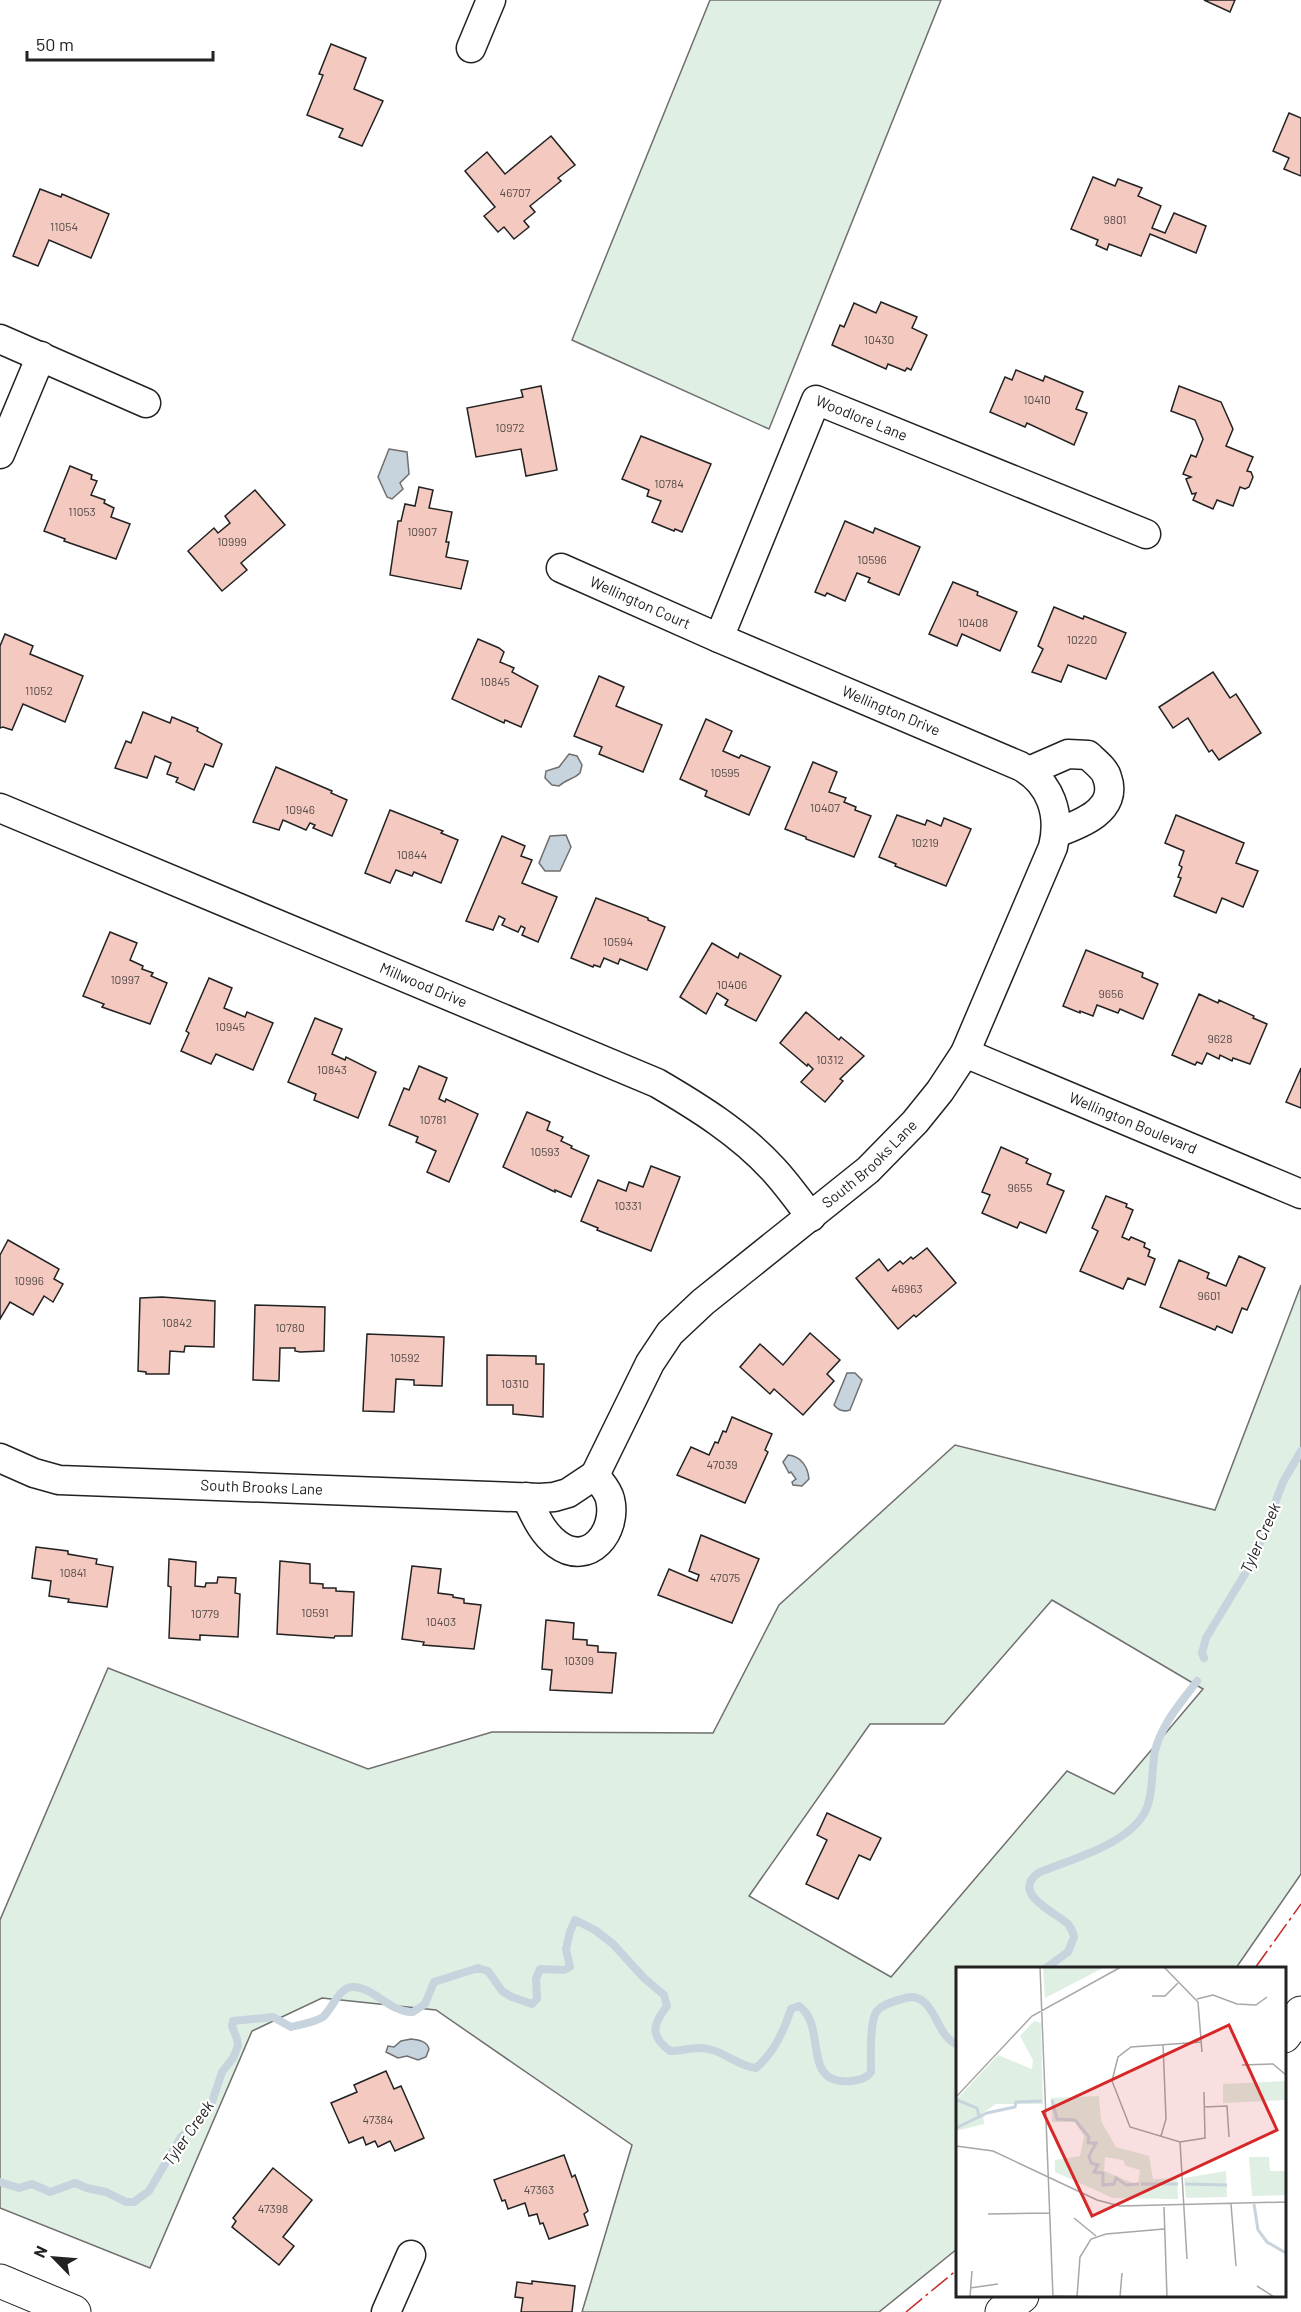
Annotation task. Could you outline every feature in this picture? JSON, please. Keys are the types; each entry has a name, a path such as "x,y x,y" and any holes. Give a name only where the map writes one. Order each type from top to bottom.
{"main road":[{"path":"1286,2033 1301,2013"},
{"path":"0,2281 74,2312"},
{"path":"1002,2312 1020,2297"}],"street":[{"path":"471,48 491,0"},
{"path":"0,339 146,403"},
{"path":"0,454 41,356"},
{"name":"Woodlore Lane","path":"719,638 816,400 1146,534"},
{"name":"Wellington Court","path":"561,568 719,638"},
{"name":"Wellington Drive","path":"719,638 1029,771 1040,781 1051,798"},
{"path":"1029,771 1068,754 1088,755 1107,776 1109,796 1101,811 1079,825 1056,833"},
{"name":"South Brooks Lane","path":"0,1458 34,1473 59,1480 526,1497 554,1497 568,1493 595,1475 650,1363 670,1333 735,1276 811,1217 891,1149 940,1091 965,1053 1053,848 1056,818 1051,798"},
{"name":"Millwood Drive","path":"0,808 657,1083 703,1110 745,1143 773,1169 811,1217"},
{"name":"Wellington Boulevard","path":"965,1053 1301,1194"},
{"path":"526,1497 545,1532 558,1545 575,1551 593,1548 608,1530 612,1506 610,1495 595,1475"},
{"path":"386,2312 411,2255"}],"green space":[{"path":"710,0 941,0 769,429 572,340"},
{"path":"1301,1285 1301,1874 1237,1967 956,1967 956,2250 879,2312 582,2312 632,2145 436,2010 322,1998 252,2031 150,2268 0,2208 0,1920 108,1668 368,1769 492,1732 713,1733 779,1605 955,1445 1215,1510","holes":["1052,1600 1203,1689 1114,1794 1067,1771 891,1977 749,1896 870,1724 944,1724"]}],"shaded area":[{"path":"389,449 407,452 409,474 400,483 403,489 392,499 387,497 378,477"},
{"path":"569,754 577,756 582,765 580,773 559,786 552,785 545,778 546,771 559,767"},
{"path":"566,835 571,847 560,871 545,871 539,863 550,836"},
{"path":"847,1373 855,1373 862,1380 850,1410 846,1411 834,1405"},
{"path":"788,1455 797,1457 807,1470 809,1479 802,1486 793,1485 792,1482 796,1479 791,1472 789,1473 783,1462"},
{"path":"420,2040 426,2044 429,2049 426,2057 418,2060 407,2056 398,2058 386,2052 388,2046 394,2047 401,2041"}],"building":[{"path":"1204,0 1235,0 1230,12"},
{"path":"331,44 366,58 354,89 383,101 362,146 339,137 343,129 307,115 323,75 319,74"},
{"path":"1289,113 1301,118 1301,176 1284,169 1289,158 1273,151"},
{"path":"551,136 575,165 558,178 561,181 530,206 535,212 524,221 529,227 514,239 504,227 498,232 484,216 495,207 465,171 487,152 505,174"},
{"path":"1093,177 1115,186 1118,179 1142,188 1138,196 1161,206 1152,228 1165,233 1174,213 1206,226 1196,253 1150,234 1141,256 1109,244 1107,250 1096,245 1098,240 1071,229"},
{"path":"40,189 61,197 62,194 109,214 91,258 49,240 38,266 13,256"},
{"path":"881,302 917,317 912,328 927,335 911,370 907,368 905,371 888,364 886,369 832,345 840,325 844,327 854,303 876,313"},
{"path":"1016,370 1043,381 1045,376 1083,392 1076,409 1087,413 1074,445 1027,423 1025,427 990,412 1005,377 1012,380"},
{"path":"541,386 557,470 526,476 521,449 476,457 467,408 523,397 521,390"},
{"path":"1179,386 1221,402 1233,429 1226,446 1253,457 1247,471 1251,472 1253,477 1249,487 1245,489 1240,487 1233,506 1217,500 1213,509 1193,500 1196,493 1192,494 1186,479 1191,477 1183,474 1191,455 1196,457 1203,439 1195,420 1171,411"},
{"path":"641,436 711,464 682,532 652,522 661,501 647,496 649,490 622,479"},
{"path":"70,466 92,475 91,479 97,481 91,495 105,500 104,503 114,508 111,517 130,524 116,559 64,541 65,539 44,531"},
{"path":"419,487 433,490 429,508 452,512 446,542 449,542 446,557 468,561 461,589 390,575 398,521 401,521 405,504 415,506"},
{"path":"255,490 285,525 241,563 247,570 222,591 188,551 214,528 218,533 230,523 225,516"},
{"path":"845,521 873,533 875,528 920,547 899,595 868,582 870,578 857,573 845,601 827,593 825,596 815,592"},
{"path":"953,582 1017,612 1000,651 962,634 957,646 929,634"},
{"path":"1054,607 1126,633 1106,679 1068,665 1061,682 1032,672 1043,649 1038,646"},
{"path":"5,634 33,646 30,654 83,676 65,722 23,704 12,730 0,728 0,646"},
{"path":"478,639 499,648 504,652 500,662 514,668 512,672 538,686 521,727 505,720 504,723 452,699"},
{"path":"1213,672 1230,698 1236,694 1261,733 1219,760 1212,750 1209,752 1188,718 1173,728 1159,707"},
{"path":"599,676 624,687 616,706 662,725 643,772 599,754 602,747 574,736"},
{"path":"143,712 170,723 172,717 198,728 197,731 222,744 213,767 205,764 194,790 176,782 178,778 167,774 171,763 155,756 147,778 115,768 126,741 131,743"},
{"path":"706,719 732,731 723,751 739,758 741,755 770,767 749,815 705,796 707,791 680,779"},
{"path":"813,762 837,772 829,792 846,798 844,802 856,807 855,810 871,816 854,857 785,829"},
{"path":"276,767 332,791 331,793 347,800 332,836 313,828 315,825 310,823 306,830 283,820 279,830 253,822"},
{"path":"390,810 443,831 441,833 458,840 441,883 414,872 412,876 396,870 390,883 365,873"},
{"path":"897,815 925,825 927,820 941,826 944,818 971,829 946,886 895,866 896,864 879,857"},
{"path":"1176,815 1244,843 1236,863 1258,871 1243,907 1222,898 1216,913 1174,896 1181,878 1178,877 1182,867 1179,865 1184,851 1165,843"},
{"path":"502,836 525,846 521,856 532,860 522,883 557,897 538,942 522,935 525,928 521,926 518,932 502,925 505,919 499,916 493,930 466,921"},
{"path":"596,898 665,927 647,970 620,959 618,964 604,958 600,967 594,965 593,967 571,958"},
{"path":"110,932 137,943 130,960 143,966 142,969 153,973 151,976 167,983 150,1024 102,1007 104,1004 83,996"},
{"path":"712,943 738,958 740,953 781,976 756,1021 725,1005 728,1000 717,993 706,1014 680,997"},
{"path":"1086,950 1143,973 1142,977 1158,984 1143,1019 1120,1009 1118,1013 1097,1005 1093,1016 1063,1006"},
{"path":"209,978 232,988 224,1008 245,1017 247,1012 273,1023 253,1070 216,1054 211,1064 181,1051 189,1033 186,1031"},
{"path":"1199,994 1218,1003 1219,1000 1267,1024 1250,1064 1233,1058 1232,1061 1220,1055 1219,1059 1207,1053 1202,1064 1197,1062 1195,1065 1172,1055"},
{"path":"806,1012 839,1040 841,1037 864,1056 840,1079 843,1081 825,1102 801,1082 813,1069 780,1043"},
{"path":"315,1018 342,1029 332,1054 345,1060 346,1057 376,1072 358,1118 314,1100 316,1094 288,1082"},
{"path":"419,1066 447,1078 439,1099 445,1102 446,1099 478,1114 449,1182 427,1172 436,1151 416,1142 418,1137 389,1125 404,1088 409,1090"},
{"path":"1301,1068 1301,1108 1286,1102"},
{"path":"527,1112 550,1122 547,1130 563,1137 561,1141 572,1146 571,1148 589,1156 571,1197 555,1190 555,1192 503,1167"},
{"path":"1001,1147 1028,1159 1026,1163 1051,1174 1047,1184 1064,1191 1046,1233 1020,1222 1017,1228 982,1213 990,1195 982,1192"},
{"path":"651,1166 680,1177 651,1251 597,1230 598,1228 581,1221 598,1180 626,1191 629,1182 643,1187"},
{"path":"1106,1196 1127,1204 1126,1207 1133,1210 1122,1237 1129,1240 1131,1237 1145,1243 1144,1247 1150,1250 1148,1256 1155,1259 1145,1285 1128,1278 1123,1289 1080,1271 1098,1231 1092,1228"},
{"path":"8,1240 59,1269 54,1279 63,1284 53,1302 44,1296 33,1315 10,1302 0,1319 0,1255"},
{"path":"927,1248 956,1283 898,1329 856,1278 879,1259 888,1271 900,1261 903,1264"},
{"path":"1239,1256 1265,1268 1247,1310 1242,1308 1232,1333 1217,1326 1215,1330 1160,1307 1179,1260 1209,1273 1207,1278 1226,1286"},
{"path":"162,1297 215,1301 214,1347 185,1346 184,1352 170,1351 169,1374 146,1374 146,1372 138,1371 140,1298"},
{"path":"255,1305 325,1307 324,1351 300,1352 295,1351 295,1348 280,1348 279,1381 253,1380"},
{"path":"810,1333 840,1360 827,1374 834,1381 803,1415 774,1389 770,1394 740,1367 760,1344 783,1365"},
{"path":"367,1334 444,1337 442,1386 414,1385 414,1380 396,1379 394,1412 363,1411"},
{"path":"487,1355 536,1356 536,1364 544,1364 543,1417 513,1414 513,1405 487,1405"},
{"path":"732,1417 772,1434 765,1450 768,1452 745,1503 677,1475 691,1447 709,1455 723,1431 726,1432"},
{"path":"701,1535 759,1559 732,1623 658,1595 669,1569 697,1581 699,1575 689,1571"},
{"path":"36,1547 68,1551 68,1554 97,1559 96,1564 113,1567 107,1607 68,1602 69,1599 49,1596 51,1581 32,1578"},
{"path":"169,1559 196,1562 195,1586 205,1587 206,1583 217,1583 218,1577 236,1578 235,1593 240,1594 238,1637 200,1635 200,1640 169,1638 171,1587 168,1586"},
{"path":"280,1561 310,1564 310,1583 323,1584 323,1588 336,1588 336,1591 354,1592 352,1636 335,1636 334,1638 277,1634"},
{"path":"412,1566 441,1569 438,1593 464,1599 464,1603 481,1605 474,1649 423,1645 424,1642 402,1639"},
{"path":"546,1620 574,1623 573,1639 587,1640 587,1645 598,1646 598,1652 616,1653 612,1693 550,1690 552,1670 542,1669"},
{"path":"827,1813 881,1838 870,1860 859,1855 838,1899 806,1884 827,1840 817,1835"},
{"path":"386,2071 394,2089 401,2086 424,2138 395,2151 390,2141 378,2147 375,2141 366,2145 363,2137 349,2143 331,2103 357,2092 354,2085"},
{"path":"564,2155 572,2177 575,2175 588,2211 584,2214 588,2225 549,2239 537,2214 529,2216 525,2203 508,2209 505,2200 502,2201 494,2180"},
{"path":"273,2168 312,2200 283,2237 294,2246 279,2265 232,2227 236,2221 233,2218"},
{"path":"532,2281 575,2286 572,2312 521,2312 523,2298 515,2297 517,2282 532,2284"}],"waterway":[{"name":"Tyler Creek","path":"1204,1658 1202,1653 1206,1638 1254,1559 1283,1482 1301,1451"},
{"name":"Tyler Creek","path":"1047,1967 1068,1952 1074,1937 1068,1924 1032,1895 1029,1888 1031,1881 1038,1873 1110,1843 1135,1825 1147,1807 1155,1751 1162,1731 1197,1681"},
{"name":"Tyler Creek","path":"0,2182 19,2188 32,2184 50,2192 75,2183 106,2192 126,2202 134,2202 149,2191 181,2137 202,2118 211,2105 222,2072 233,2058 238,2046 232,2026 233,2021 273,2017 291,2027 312,2022 323,2017 339,1995 352,1987 367,1991 397,2008 413,2012 425,2004 434,1982 478,1968 488,1971 502,1991 532,2004 537,1999 536,1979 540,1969 564,1970 570,1967 566,1949 575,1920 595,1930 613,1944 644,1978 664,1995 667,2006 655,2029 659,2040 670,2051 707,2049 756,2068 778,2041 791,2009 799,2006 807,2015 812,2027 820,2065 825,2074 835,2080 860,2080 871,2072 872,2031 877,2011 888,2004 911,1997 919,1999 929,2007 942,2031 956,2044"}],"power":[{"path":"1256,1967 1301,1904"},
{"path":"906,2312 956,2271"}]}
